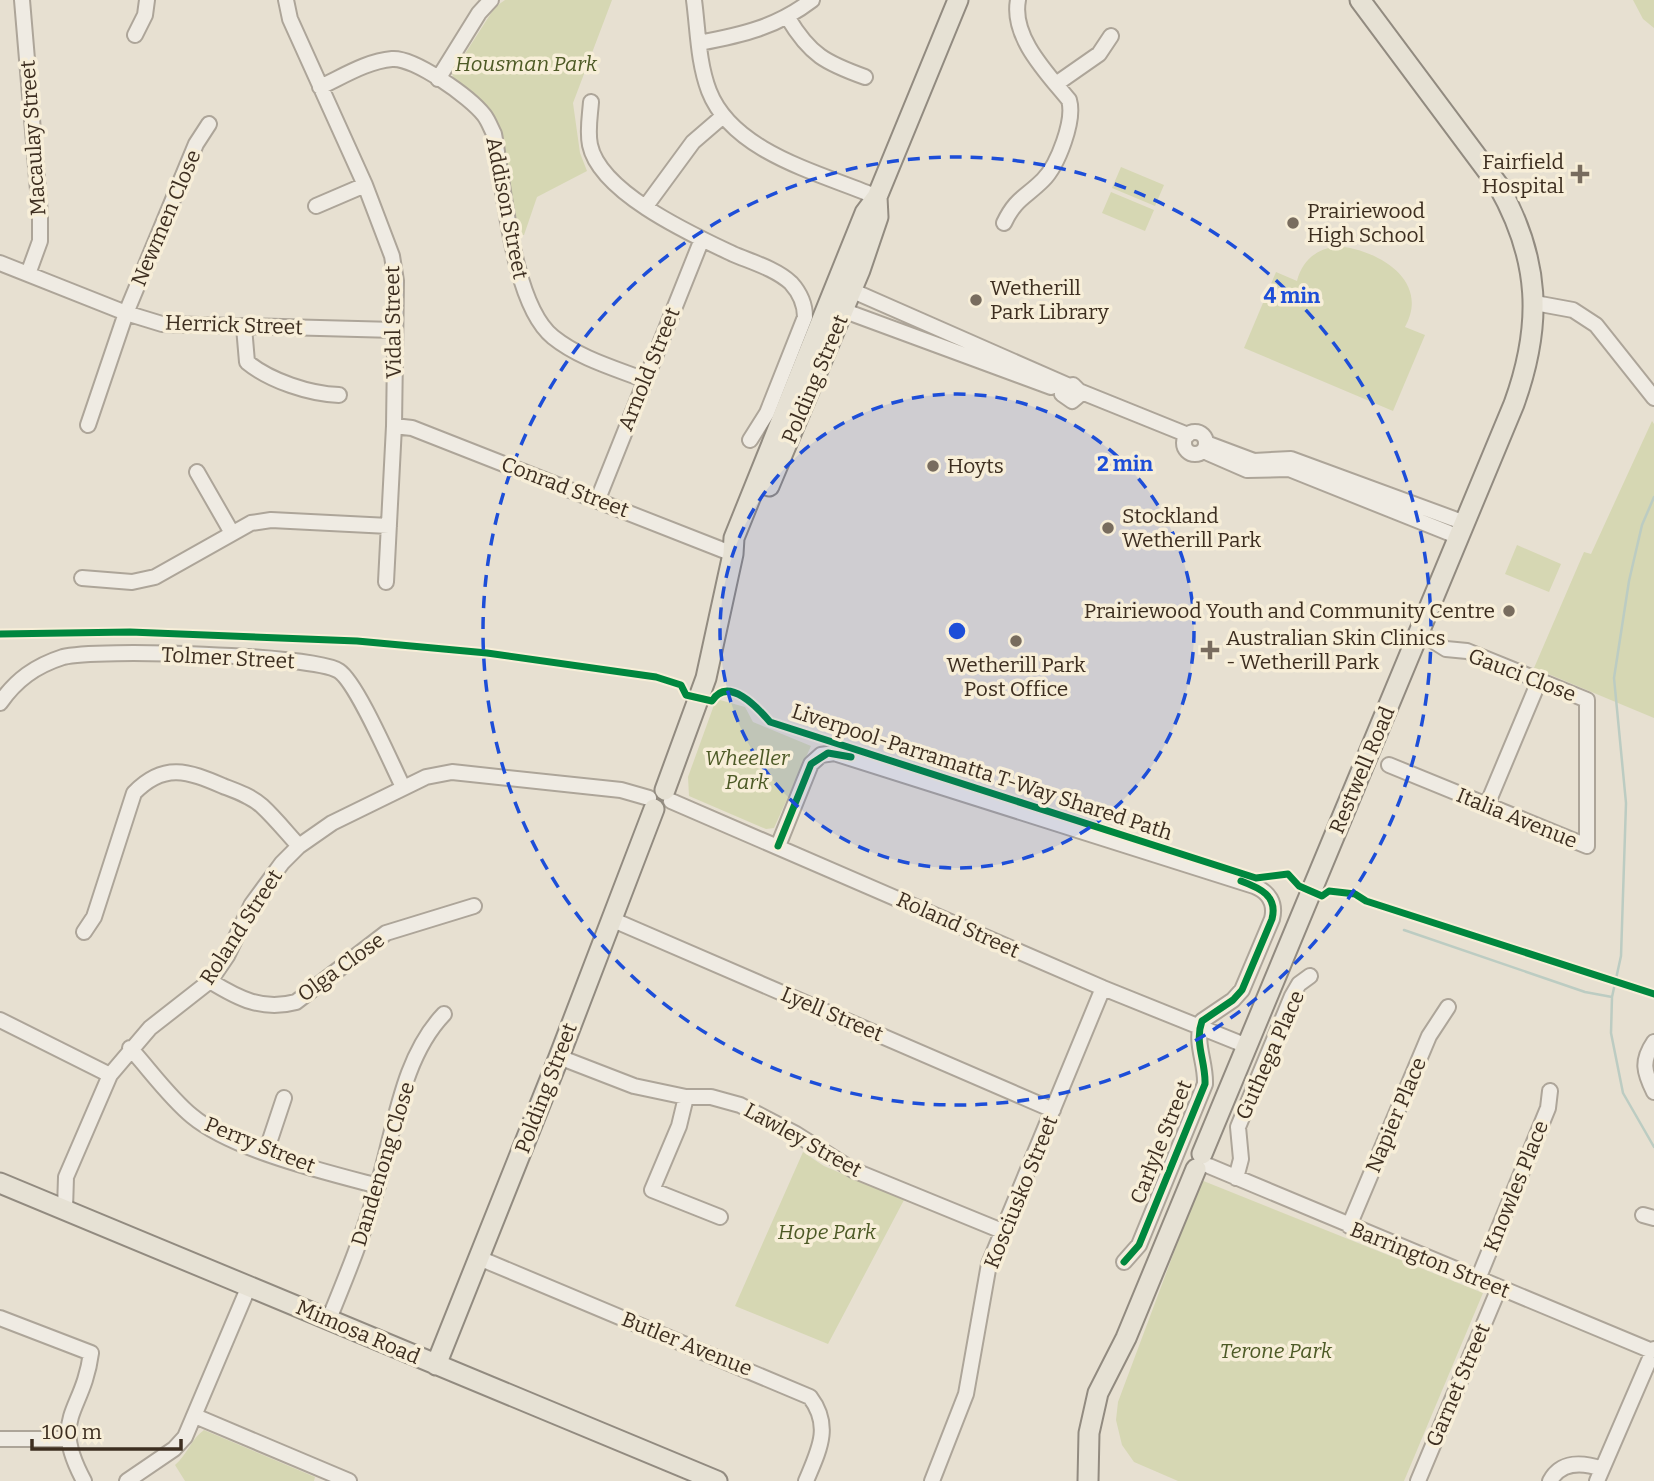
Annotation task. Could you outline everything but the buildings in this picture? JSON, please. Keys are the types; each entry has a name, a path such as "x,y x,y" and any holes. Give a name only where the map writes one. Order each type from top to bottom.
{"main road":[{"name":"Polding Street","path":"436,1365 706,678 733,554 734,538 836,307 865,214 877,197 958,0"},
{"name":"Restwell Road","path":"1099,1481 1098,1433 1114,1365 1202,1163 1247,1046 1524,376 1535,303 1525,244 1513,212 1498,185 1360,0"},
{"name":"Mimosa Road","path":"0,1182 329,1319 692,1476 717,1481"},
{"name":"Restwell Road","path":"1088,1481 1092,1413 1104,1376 1114,1365"}],"street":[{"name":"Macaulay Street","path":"22,0 40,214 40,241 29,274"},
{"path":"135,35 145,15 148,0"},
{"name":"Vidal Street","path":"286,0 290,19 365,185 392,256 396,281 394,426 386,582"},
{"path":"438,79 479,13 491,0"},
{"path":"694,0 709,91 722,117 763,149 877,197"},
{"path":"699,43 741,36 788,18 812,0"},
{"path":"1004,223 1013,204 1044,179 1070,124 1072,111 1069,100 1021,31 1016,15 1018,0"},
{"path":"788,18 815,54 832,66 865,76"},
{"path":"1056,84 1099,54 1111,36"},
{"name":"Addison Street","path":"320,87 379,61 396,59 412,63 471,102 485,116 494,134 522,286 538,320 551,335 570,349 645,380"},
{"path":"591,102 591,147 600,167 618,186 702,239 780,275 792,284 805,307 804,317 767,413 750,440"},
{"path":"646,206 672,166 693,142 722,117"},
{"name":"Newmen Close","path":"88,425 126,313 197,144 209,124"},
{"path":"316,206 365,185"},
{"name":"Arnold Street","path":"597,499 702,239"},
{"name":"Herrick Street","path":"0,263 126,313 162,324 395,330"},
{"path":"844,287 963,345 1186,440 1190,453 1204,447 1247,470 1289,470 1462,530"},
{"path":"1535,303 1573,310 1588,318 1605,334 1654,398"},
{"path":"836,307 963,345"},
{"path":"244,327 247,362 257,370 309,391 340,396"},
{"name":"Conrad Street","path":"394,426 412,428 733,554"},
{"path":"197,472 232,533"},
{"path":"82,578 132,582 155,577 251,523 271,520 389,526"},
{"name":"Gauci Close","path":"1419,632 1446,649 1467,651 1587,701"},
{"name":"Tolmer Street","path":"0,704 24,675 63,657 86,653 198,656 328,666 348,681 403,787"},
{"path":"1486,805 1539,681"},
{"name":"Italia Avenue","path":"1389,765 1587,846 1587,701"},
{"path":"778,846 811,764 821,755 834,753 1254,886 1269,896 1273,908 1272,919 1242,990 1233,1000 1205,1018 1200,1027"},
{"path":"84,932 94,917 104,890 134,793 145,781 158,775 176,771 195,774 250,797 299,846"},
{"name":"Roland Street","path":"65,1209 66,1177 110,1075 130,1048 210,981 269,878 299,846 332,823 426,777 452,772 621,790 660,799 778,846 1103,988 1247,1046"},
{"name":"Olga Close","path":"210,981 246,1002 279,1007 296,1002 386,933 407,924 474,906"},
{"name":"Lyell Street","path":"611,919 1053,1110"},
{"name":"Guthega Place","path":"1236,1178 1241,1159 1238,1127 1292,996 1299,984 1310,976"},
{"name":"Kosciusko Street","path":"932,1481 966,1394 985,1284 1002,1231 1103,988"},
{"name":"Napier Place","path":"1349,1226 1429,1037 1448,1007"},
{"name":"Dandenong Close","path":"329,1319 358,1248 404,1091 421,1043 444,1014"},
{"path":"0,1020 110,1075"},
{"name":"Carlyle Street","path":"1124,1262 1139,1245 1205,1084 1206,1072 1199,1043 1200,1027"},
{"path":"1654,1042 1643,1064 1654,1092"},
{"name":"Perry Street","path":"130,1048 190,1115 209,1128 304,1167 378,1186"},
{"name":"Lawley Street","path":"559,1057 634,1086 686,1097 711,1097 740,1105 766,1116 853,1170 1002,1231"},
{"name":"Knowles Place","path":"1478,1279 1548,1108 1550,1091"},
{"path":"686,1097 679,1126 652,1190 720,1217"},
{"path":"266,1152 284,1098"},
{"name":"Barrington Street","path":"1202,1163 1653,1350"},
{"name":"Butler Avenue","path":"479,1258 810,1397 822,1418 824,1431 806,1481"},
{"path":"127,1481 174,1450 186,1437 249,1286"},
{"name":"Garnet Street","path":"1418,1481 1499,1288"},
{"path":"0,1318 91,1353 89,1369 68,1423 66,1439 84,1481"},
{"path":"1550,1481 1555,1472 1565,1466 1587,1464 1599,1475 1653,1350"},
{"path":"195,1416 349,1481"},
{"path":"0,1439 66,1439"}],"green space":[{"name":"Housman Park","path":"505,0 612,0 573,103 580,153 587,171 537,197 524,235 520,235 496,121 452,74 495,7"},
{"path":"1633,0 1654,0 1654,28 1643,19"},
{"path":"1121,167 1164,185 1155,206 1112,188"},
{"path":"1111,192 1154,210 1145,231 1102,213"},
{"path":"1336,246 1368,253 1396,270 1411,295 1411,310 1405,327 1425,335 1393,411 1244,348 1276,272 1297,281 1310,258 1322,250"},
{"path":"1652,421 1654,718 1534,668 1584,552 1591,554"},
{"path":"1517,545 1561,564 1549,592 1505,574"},
{"name":"Wheeller Park","path":"720,700 745,707 753,722 811,746 774,828 766,829 689,796 688,777 714,705"},
{"name":"Hope Park","path":"803,1152 824,1166 904,1200 828,1344 735,1306"},
{"name":"Terone Park","path":"1201,1180 1483,1293 1404,1481 1178,1481 1134,1462 1122,1445 1116,1420 1118,1402"},
{"path":"204,1430 315,1477 314,1481 185,1481 175,1465"}],"waterway":[{"path":"1654,497 1642,525 1629,581 1614,678 1626,803 1621,956 1612,997 1611,1033 1623,1093 1654,1147"},
{"path":"1404,930 1585,992 1612,997"}],"cycle path":[{"name":"Liverpool-Parramatta T-Way Shared Path","path":"0,634 130,632 357,641 487,653 656,677 681,685 686,695 712,701 726,691 743,696 770,722 1256,878 1288,874 1299,886 1322,896 1329,891 1355,894 1366,901 1654,994"},
{"name":"Liverpool-Parramatta T-Way Shared Path","path":"778,846 811,764 828,753 851,757"},
{"path":"1124,1262 1139,1245 1205,1084 1199,1037 1202,1021 1233,1000 1242,990 1272,919 1272,904 1266,894 1241,881"}],"place":[{"name":"Fairfield Hospital","path":"1580,174"},
{"name":"Prairiewood High School","path":"1293,223"},
{"name":"Wetherill Park Library","path":"976,300"},
{"name":"Hoyts","path":"933,466"},
{"name":"Stockland Wetherill Park","path":"1108,528"},
{"name":"Prairiewood Youth and Community Centre","path":"1509,611"},
{"name":"Wetherill Park Post Office","path":"1016,641"},
{"name":"Australian Skin Clinics - Wetherill Park","path":"1210,650"}]}
